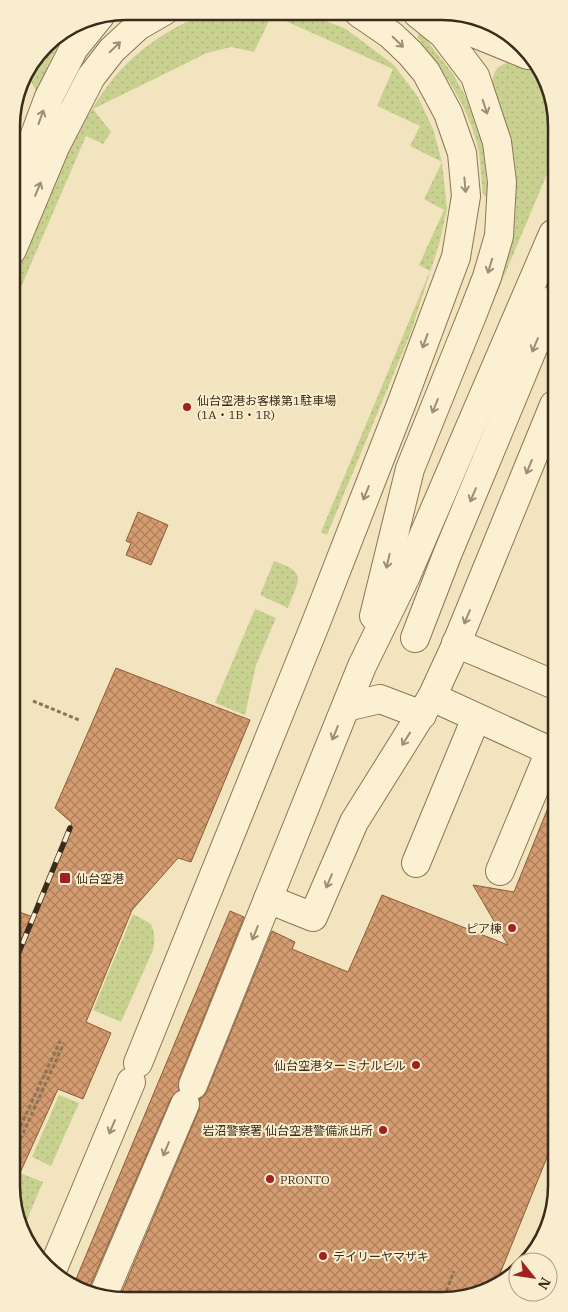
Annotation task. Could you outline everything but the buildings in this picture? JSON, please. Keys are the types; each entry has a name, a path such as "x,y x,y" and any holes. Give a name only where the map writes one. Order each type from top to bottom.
{"street":[{"path":"20,231 55,146 91,77 112,50 138,26 149,20"},
{"path":"54,1264 135,1072 315,625 456,257 466,196 462,154 448,113 426,72 391,35 369,20"},
{"path":"362,666 410,469 474,312 499,236 502,182 497,142 475,76 443,34 426,20"},
{"path":"450,21 487,32 511,45"},
{"path":"20,175 49,97 74,48 92,26"},
{"path":"470,70 487,32"},
{"path":"105,1290 189,1095 362,666 406,576 548,246"},
{"path":"394,422 474,312"},
{"path":"415,638 447,555 548,314"},
{"path":"268,900 313,917 354,822 427,706 454,648 548,420"},
{"path":"374,642 415,638 454,648 548,682"},
{"path":"346,707 380,700 427,706 476,718 548,750"},
{"path":"416,863 476,718"},
{"path":"500,871 548,756"}],"path":[{"path":"34,701 79,720"},
{"path":"20,1127 60,1041"},
{"path":"20,1140 64,1043"},
{"path":"446,1292 454,1272"}],"green space":[{"path":"192,20 270,20 254,52 231,47 207,53 93,109 111,132 103,144 86,136 20,289 20,260 66,157 87,117 112,80 133,58 159,38"},
{"path":"283,20 323,20 346,29 394,65 418,97 433,129 442,162 410,146 420,126 377,106 393,69"},
{"path":"421,33 453,74 467,99 483,146 488,196 483,194 478,148 468,117 446,76 418,38 418,35"},
{"path":"59,43 51,58 37,93 30,80 42,61"},
{"path":"512,62 522,64 532,70 540,85 547,112 548,172 423,468 513,233 516,193 515,162 493,81 497,69"},
{"path":"442,162 447,209 440,241 411,332 327,535 321,532 430,271 419,265 444,210 424,199"},
{"path":"274,561 292,569 298,578 288,608 260,595"},
{"path":"255,609 276,618 256,665 245,715 215,703"},
{"path":"133,914 151,924 154,943 153,950 121,1022 93,1010"},
{"path":"59,1095 79,1103 51,1166 32,1157"},
{"path":"20,1173 43,1182 26,1221 21,1200"}],"railway":[{"path":"20,949 70,828"}],"place":[{"name":"仙台空港お客様第1駐車場 (1A・1B・1R)","path":"187,407"},
{"name":"仙台空港","path":"65,878"},
{"name":"ピア棟","path":"512,928"},
{"name":"仙台空港ターミナルビル","path":"416,1065"},
{"name":"岩沼警察署 仙台空港警備派出所","path":"383,1130"},
{"name":"PRONTO","path":"270,1179"},
{"name":"デイリーヤマザキ","path":"323,1256"}]}
